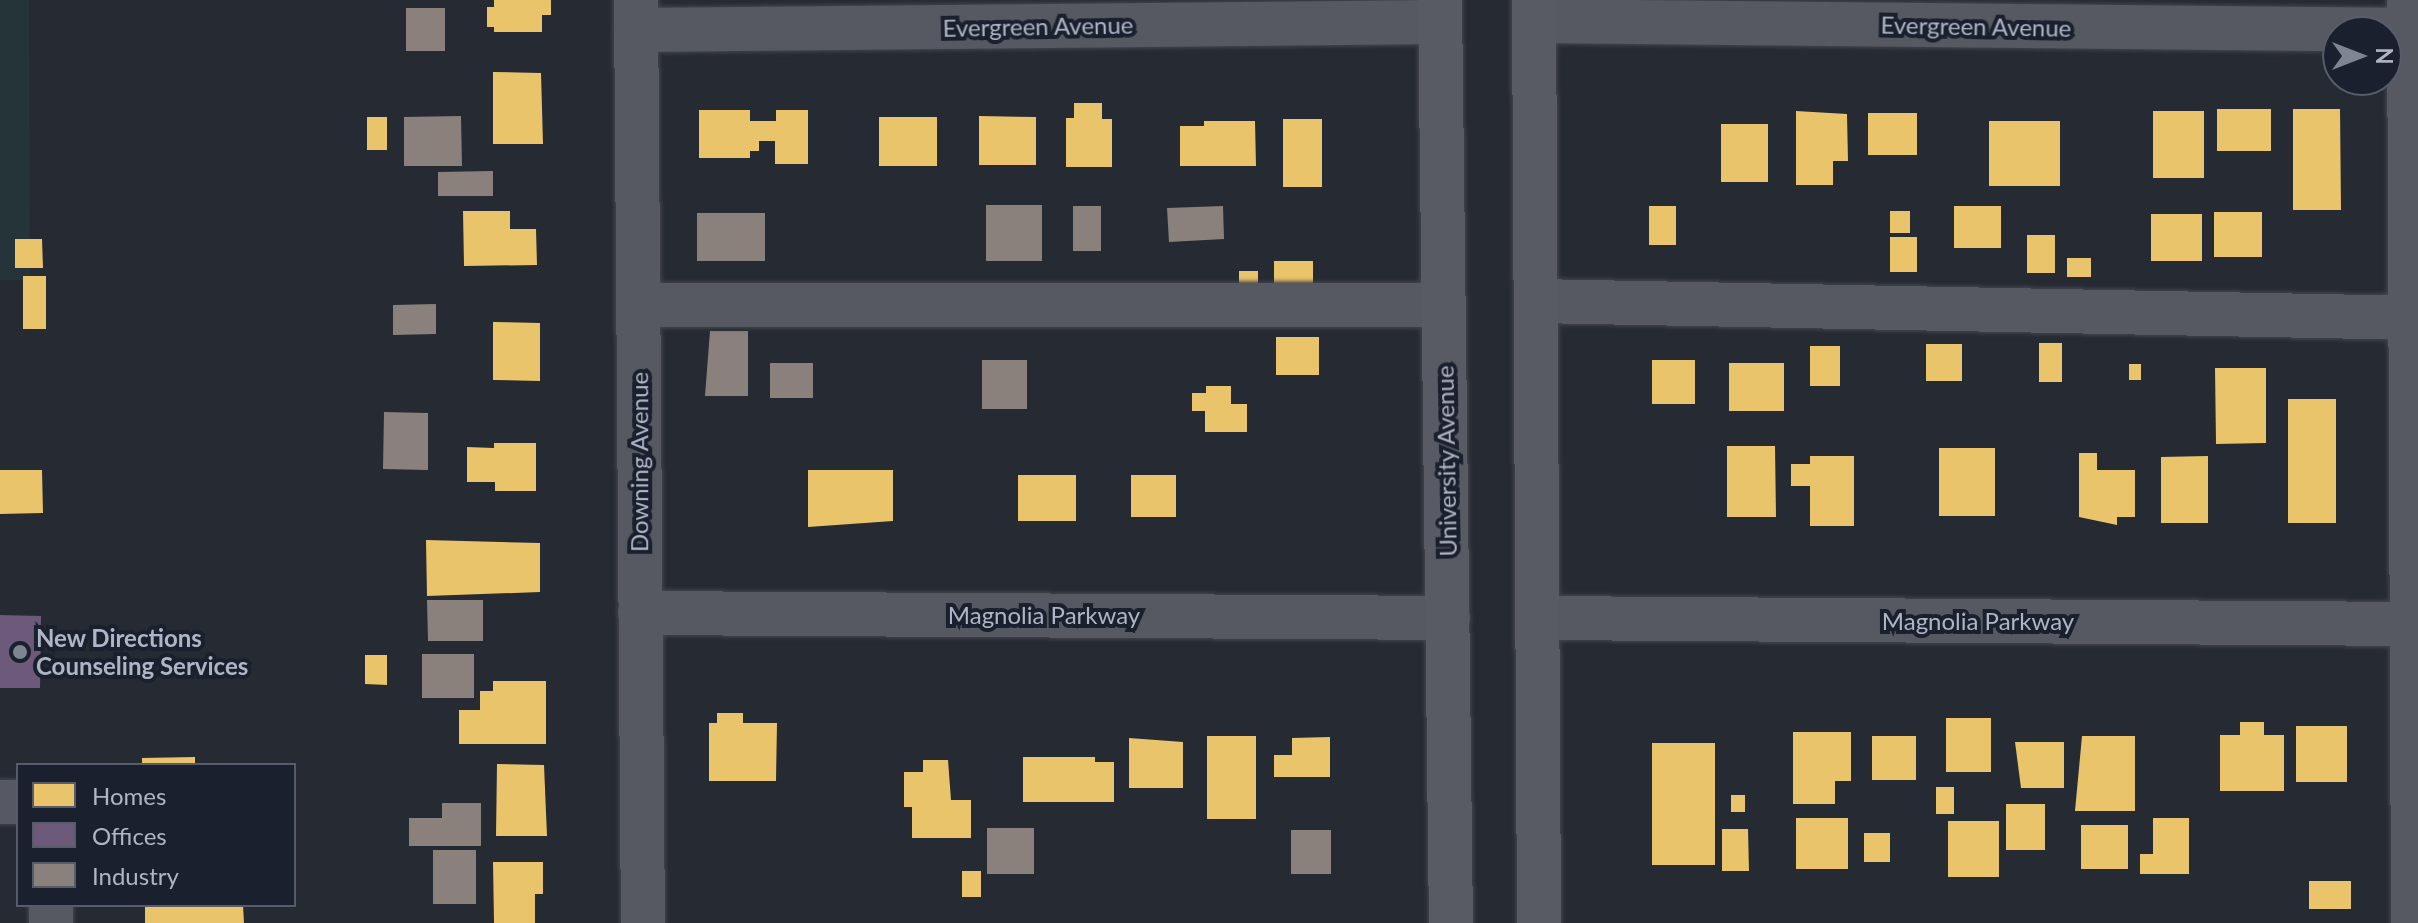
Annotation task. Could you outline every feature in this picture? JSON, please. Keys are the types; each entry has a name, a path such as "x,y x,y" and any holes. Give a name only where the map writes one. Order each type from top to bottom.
{"main road":[{"name":"University Avenue","path":"1440,11 1451,923"},
{"path":"1534,11 1539,923"}],"street":[{"name":"Evergreen Avenue","path":"636,15 1440,11"},
{"name":"Evergreen Avenue","path":"1534,11 2412,20"},
{"name":"Downing Avenue","path":"636,15 643,923"},
{"path":"2412,20 2413,923"},
{"path":"1536,301 2414,318"},
{"path":"638,305 1444,305"},
{"name":"Magnolia Parkway","path":"640,613 1448,618"},
{"name":"Magnolia Parkway","path":"1537,618 2415,624"}],"shaded area":[{"path":"0,0 29,0 30,280 0,280"}],"building: Homes":[{"path":"494,0 551,0 551,15 542,15 542,32 494,32 494,27 487,27 487,7 494,7"},
{"path":"493,72 541,73 543,144 493,144"},
{"path":"1074,103 1102,103 1102,119 1112,119 1112,167 1066,167 1066,118 1074,118"},
{"path":"2217,109 2271,109 2271,151 2217,151"},
{"path":"2293,109 2340,109 2341,210 2293,210"},
{"path":"699,110 750,110 750,121 776,121 776,110 808,110 808,164 775,164 775,141 759,141 759,151 750,151 750,158 699,158"},
{"path":"1796,111 1847,114 1848,161 1833,161 1833,185 1796,185"},
{"path":"2153,111 2204,111 2204,178 2153,178"},
{"path":"1868,113 1917,113 1917,155 1868,155"},
{"path":"979,116 1036,117 1036,165 979,165"},
{"path":"367,117 387,117 387,150 367,150"},
{"path":"879,117 937,117 937,166 879,166"},
{"path":"1283,119 1322,119 1322,187 1283,187"},
{"path":"1204,121 1255,121 1256,166 1180,166 1180,126 1204,126"},
{"path":"1989,121 2060,121 2060,186 1989,186"},
{"path":"1721,124 1768,124 1768,182 1721,182"},
{"path":"1649,206 1676,206 1676,245 1649,245"},
{"path":"1954,206 2001,206 2001,248 1954,248"},
{"path":"463,211 510,211 510,229 536,229 537,265 464,266"},
{"path":"1890,211 1910,211 1910,233 1890,233"},
{"path":"2214,212 2262,212 2262,257 2214,257"},
{"path":"2151,214 2202,214 2202,261 2151,261"},
{"path":"2027,235 2055,235 2055,273 2027,273"},
{"path":"1890,237 1917,237 1917,272 1890,272"},
{"path":"15,239 42,239 43,268 15,268"},
{"path":"2067,258 2091,258 2091,277 2067,277"},
{"path":"1274,261 1313,261 1313,289 1274,289"},
{"path":"1239,271 1258,271 1258,289 1239,289"},
{"path":"23,276 46,276 46,329 23,329"},
{"path":"493,322 540,323 540,381 493,380"},
{"path":"1276,337 1319,337 1319,375 1276,375"},
{"path":"2039,343 2062,343 2062,382 2039,382"},
{"path":"1926,344 1962,344 1962,381 1926,381"},
{"path":"1810,346 1840,346 1840,386 1810,386"},
{"path":"1652,360 1695,360 1695,404 1652,404"},
{"path":"1729,363 1784,363 1784,411 1729,411"},
{"path":"2129,364 2141,364 2141,380 2129,380"},
{"path":"2215,368 2266,368 2266,443 2216,444"},
{"path":"1206,386 1231,386 1231,404 1247,404 1247,432 1205,432 1205,411 1192,411 1192,393 1206,393"},
{"path":"2288,399 2336,399 2336,523 2288,523"},
{"path":"494,443 536,443 536,491 495,491 495,482 467,482 467,447 494,448"},
{"path":"1727,446 1775,446 1776,517 1727,517"},
{"path":"1939,448 1995,448 1995,516 1939,516"},
{"path":"2079,453 2097,453 2097,470 2135,470 2135,517 2117,517 2117,525 2079,517"},
{"path":"1810,456 1854,456 1854,526 1810,526 1810,486 1791,486 1791,464 1810,464"},
{"path":"2208,456 2208,523 2161,523 2161,457"},
{"path":"0,470 42,470 43,513 0,514"},
{"path":"808,470 893,470 893,521 808,527"},
{"path":"1018,475 1076,475 1076,521 1018,521"},
{"path":"1131,475 1176,475 1176,517 1131,517"},
{"path":"426,540 540,543 540,592 427,596"},
{"path":"365,655 387,655 387,685 365,684"},
{"path":"493,681 546,681 546,744 459,744 459,710 480,710 480,691 493,691"},
{"path":"717,713 743,713 743,723 777,723 776,781 709,781 709,723 717,723"},
{"path":"1946,718 1991,718 1991,772 1946,772"},
{"path":"2240,722 2264,722 2264,735 2284,735 2284,791 2220,791 2220,735 2240,735"},
{"path":"2296,726 2347,726 2347,782 2296,782"},
{"path":"1793,732 1851,732 1851,781 1835,781 1835,804 1793,804"},
{"path":"1207,736 1256,736 1256,819 1207,819"},
{"path":"1872,736 1916,736 1916,780 1872,780"},
{"path":"2082,736 2135,736 2135,811 2075,811"},
{"path":"1330,737 1330,777 1274,777 1274,755 1292,755 1292,738"},
{"path":"1129,738 1183,742 1183,788 1129,788"},
{"path":"2015,742 2064,742 2064,788 2021,788"},
{"path":"1652,743 1715,743 1715,865 1652,865"},
{"path":"195,757 195,763 142,763 142,758"},
{"path":"1023,757 1095,757 1095,762 1114,762 1114,802 1023,802"},
{"path":"923,760 948,760 951,800 971,800 971,838 912,838 912,807 904,807 904,772 923,772"},
{"path":"497,764 544,765 547,836 496,836"},
{"path":"1936,787 1954,787 1954,814 1936,814"},
{"path":"1731,795 1745,795 1745,812 1731,812"},
{"path":"2006,804 2045,804 2045,850 2006,850"},
{"path":"1796,818 1848,818 1848,869 1796,869"},
{"path":"2153,818 2189,818 2189,874 2140,874 2140,854 2153,854"},
{"path":"1948,821 1999,821 1999,877 1948,877"},
{"path":"2081,825 2128,825 2128,869 2081,869"},
{"path":"1722,829 1748,829 1749,871 1722,871"},
{"path":"1864,833 1890,833 1890,862 1864,862"},
{"path":"493,862 543,862 543,894 535,894 535,923 494,923"},
{"path":"962,871 981,871 981,897 962,897"},
{"path":"2309,881 2351,881 2351,909 2309,909"},
{"path":"145,907 243,907 244,923 145,923"}],"building: Offices":[{"name":"New Directions Counseling Services","path":"0,615 41,616 40,688 0,688"}],"building: Industry":[{"path":"406,8 445,8 445,51 406,51"},
{"path":"461,116 462,166 404,166 404,117"},
{"path":"493,171 493,196 438,196 438,172"},
{"path":"986,205 1042,205 1042,261 986,261"},
{"path":"1073,206 1101,206 1101,251 1073,251"},
{"path":"1223,206 1224,239 1169,242 1167,208"},
{"path":"697,213 765,213 765,261 697,261"},
{"path":"436,304 436,334 393,335 393,305"},
{"path":"710,331 748,331 748,396 705,396"},
{"path":"982,360 1027,360 1027,409 982,409"},
{"path":"770,363 813,363 813,398 770,398"},
{"path":"384,412 428,413 428,470 383,469"},
{"path":"427,600 483,600 483,641 428,641"},
{"path":"422,654 474,654 474,698 422,698"},
{"path":"442,803 481,803 481,846 409,846 409,818 442,818"},
{"path":"987,828 1034,828 1034,874 987,874"},
{"path":"1291,830 1331,830 1331,874 1291,874"},
{"path":"433,850 476,850 476,904 433,904"}],"place":[{"name":"New Directions Counseling Services","path":"20,652"}]}
